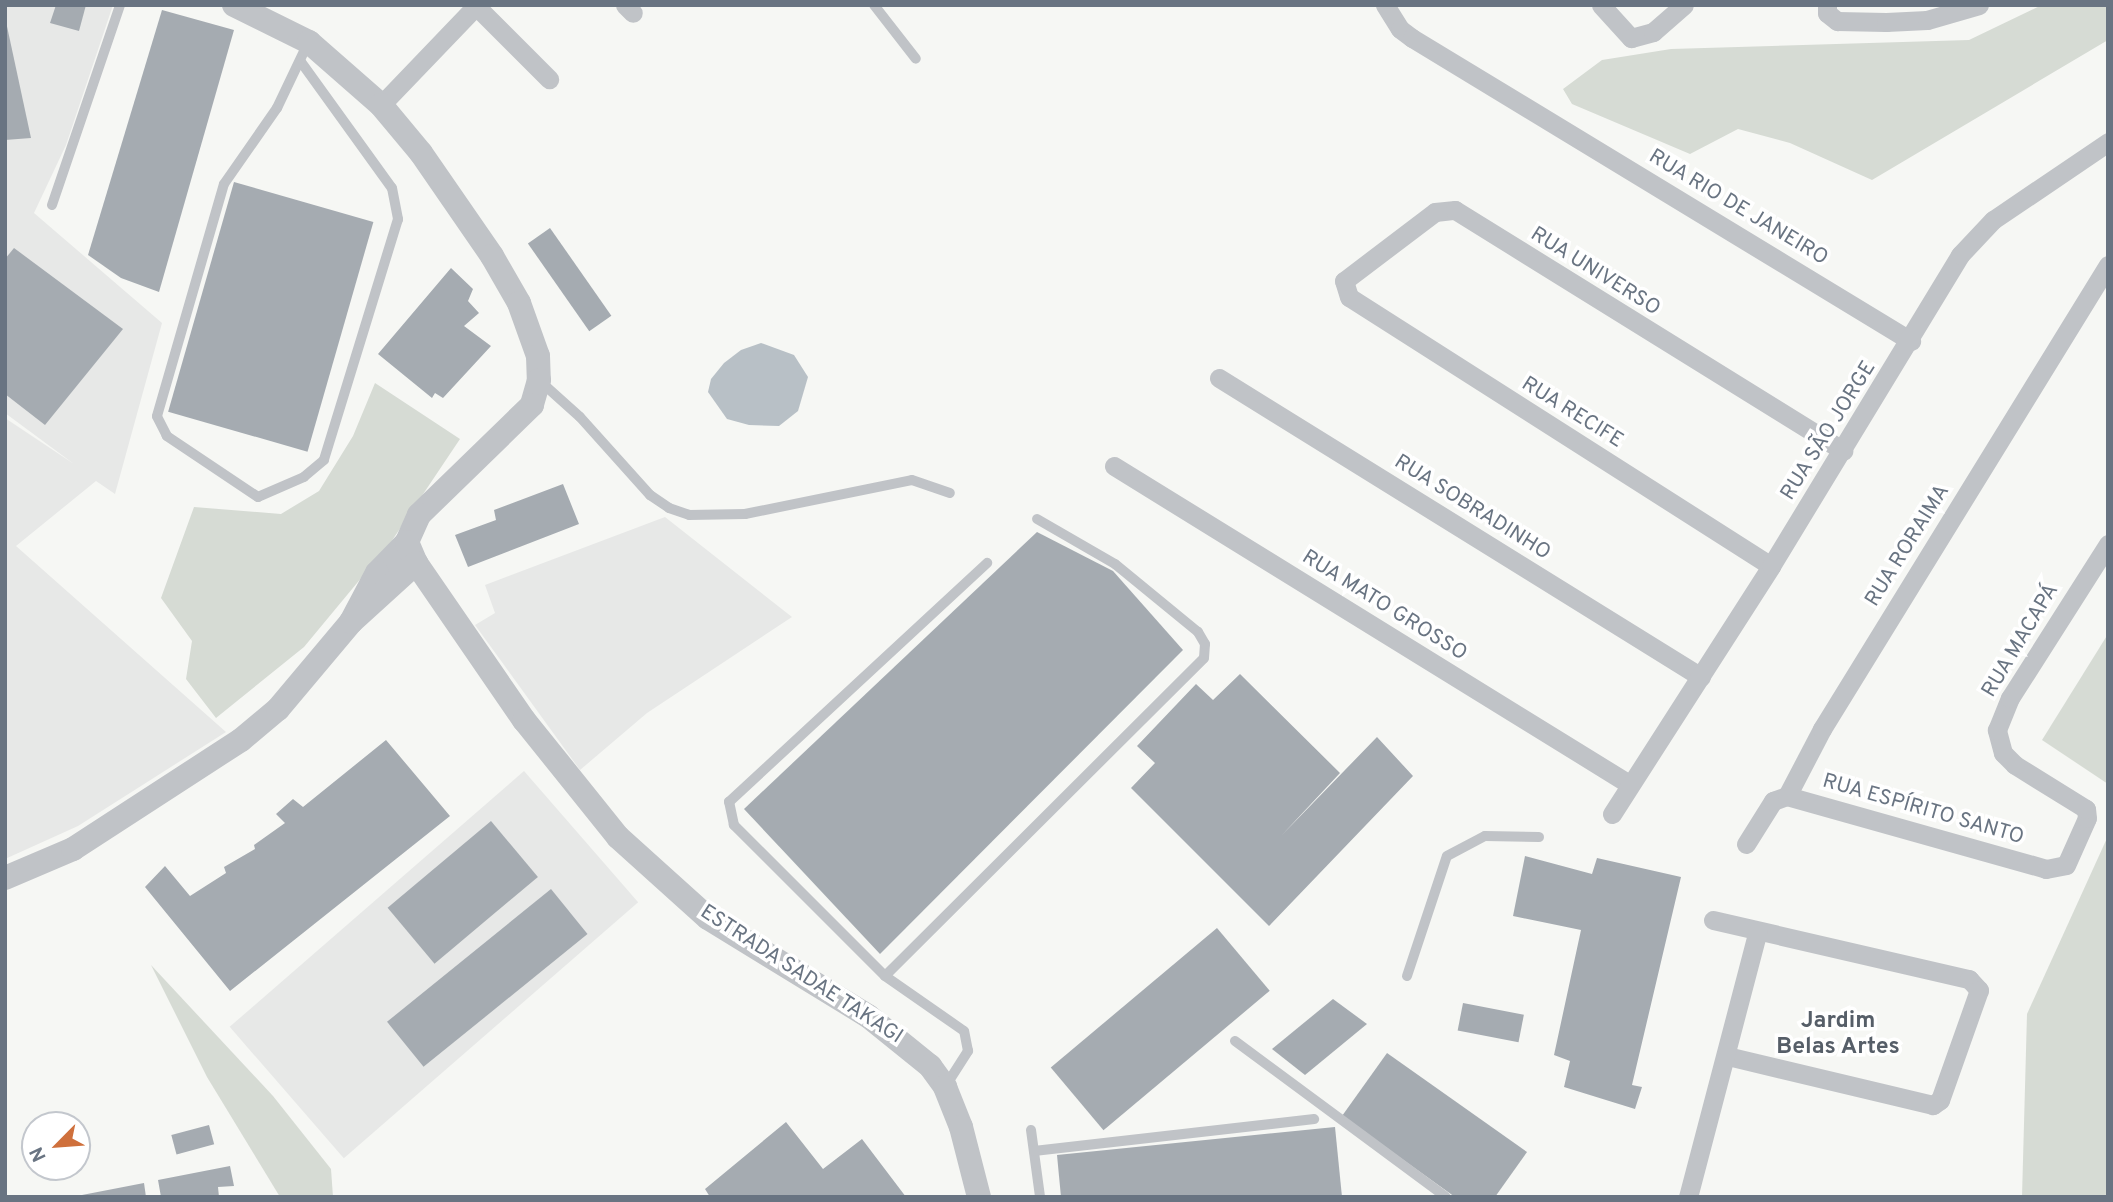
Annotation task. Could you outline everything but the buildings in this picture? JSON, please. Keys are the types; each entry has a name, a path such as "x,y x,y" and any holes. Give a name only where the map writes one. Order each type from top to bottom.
{"street":[{"path":"5,878 73,849 241,740 278,709 412,553 412,526 432,500 521,420 532,405 539,380 531,332 499,268 429,164 381,105 234,5"},
{"name":"RUA RIO DE JANEIRO","path":"1385,5 1400,29 1412,38 1911,341"},
{"path":"1601,5 1623,33 1641,38 1684,5"},
{"path":"1832,13 1927,20 1979,5"},
{"path":"381,105 476,6 549,79"},
{"name":"RUA SÃO JORGE","path":"1612,814 1771,566 1975,235 2108,142"},
{"name":"RUA UNIVERSO","path":"1349,297 1344,281 1349,274 1434,212 1455,210 1843,451"},
{"name":"RUA RORAIMA","path":"1746,844 1773,801 1787,796 1822,729 2108,265"},
{"name":"RUA RECIFE","path":"1349,297 1771,566"},
{"name":"RUA SOBRADINHO","path":"1219,378 1701,677"},
{"name":"RUA MATO GROSSO","path":"1114,466 1629,785"},
{"name":"RUA MACAPÁ","path":"2046,869 2066,865 2087,818 2086,809 2015,765 2003,753 1997,730 2010,698 2108,544"},
{"name":"ESTRADA SADAE TAKAGI","path":"412,553 524,720 618,837 708,918 908,1045 945,1087 979,1197"},
{"name":"RUA ESPÍRITO SANTO","path":"1787,796 2046,869"},
{"path":"1713,920 1969,979 1980,998 1940,1100 1926,1105 1727,1056"},
{"path":"1688,1197 1758,931"}],"lane":[{"path":"52,205 121,5"},
{"path":"874,5 916,59"},
{"path":"305,52 392,188 398,219 324,460 304,477 258,497 167,436 157,416 229,173 277,108 305,52"},
{"path":"539,380 580,417 650,495 669,509 689,515 745,514 912,480 950,493"},
{"path":"884,976 1204,658 1205,644 1198,632 1115,564 1037,519"},
{"path":"945,1087 968,1051 964,1031 884,976 734,825 729,802 987,563"},
{"path":"1407,976 1447,856 1485,836 1539,837"},
{"path":"1235,1041 1446,1197"},
{"path":"1034,1152 1314,1119"},
{"path":"1031,1130 1040,1197"}],"shaded area":[{"path":"5,5 113,5 66,145 34,213 162,323 115,494 96,481 16,546 226,732 78,826 5,859 5,418 74,464 5,413"},
{"path":"2042,5 2108,5 2108,40 1872,180 1790,143 1738,129 1690,154 1572,104 1563,89 1602,60 1671,49 1969,40"},
{"path":"761,343 794,355 808,377 798,411 779,426 749,425 727,419 708,392 711,379 724,363 741,350"},
{"path":"375,383 460,439 391,542 304,647 216,718 186,679 192,641 161,598 194,507 281,514 319,491 353,436"},
{"path":"665,517 792,617 647,713 580,770 475,625 495,613 485,585"},
{"path":"2108,634 2108,784 2042,740"},
{"path":"524,771 638,902 344,1158 230,1027"},
{"path":"2108,836 2108,1197 2022,1197 2027,1014"},
{"path":"151,965 273,1096 331,1169 333,1197 280,1197 207,1077"}],"district":[{"name":"Jardim Belas Artes","path":"1838,1035"}]}
